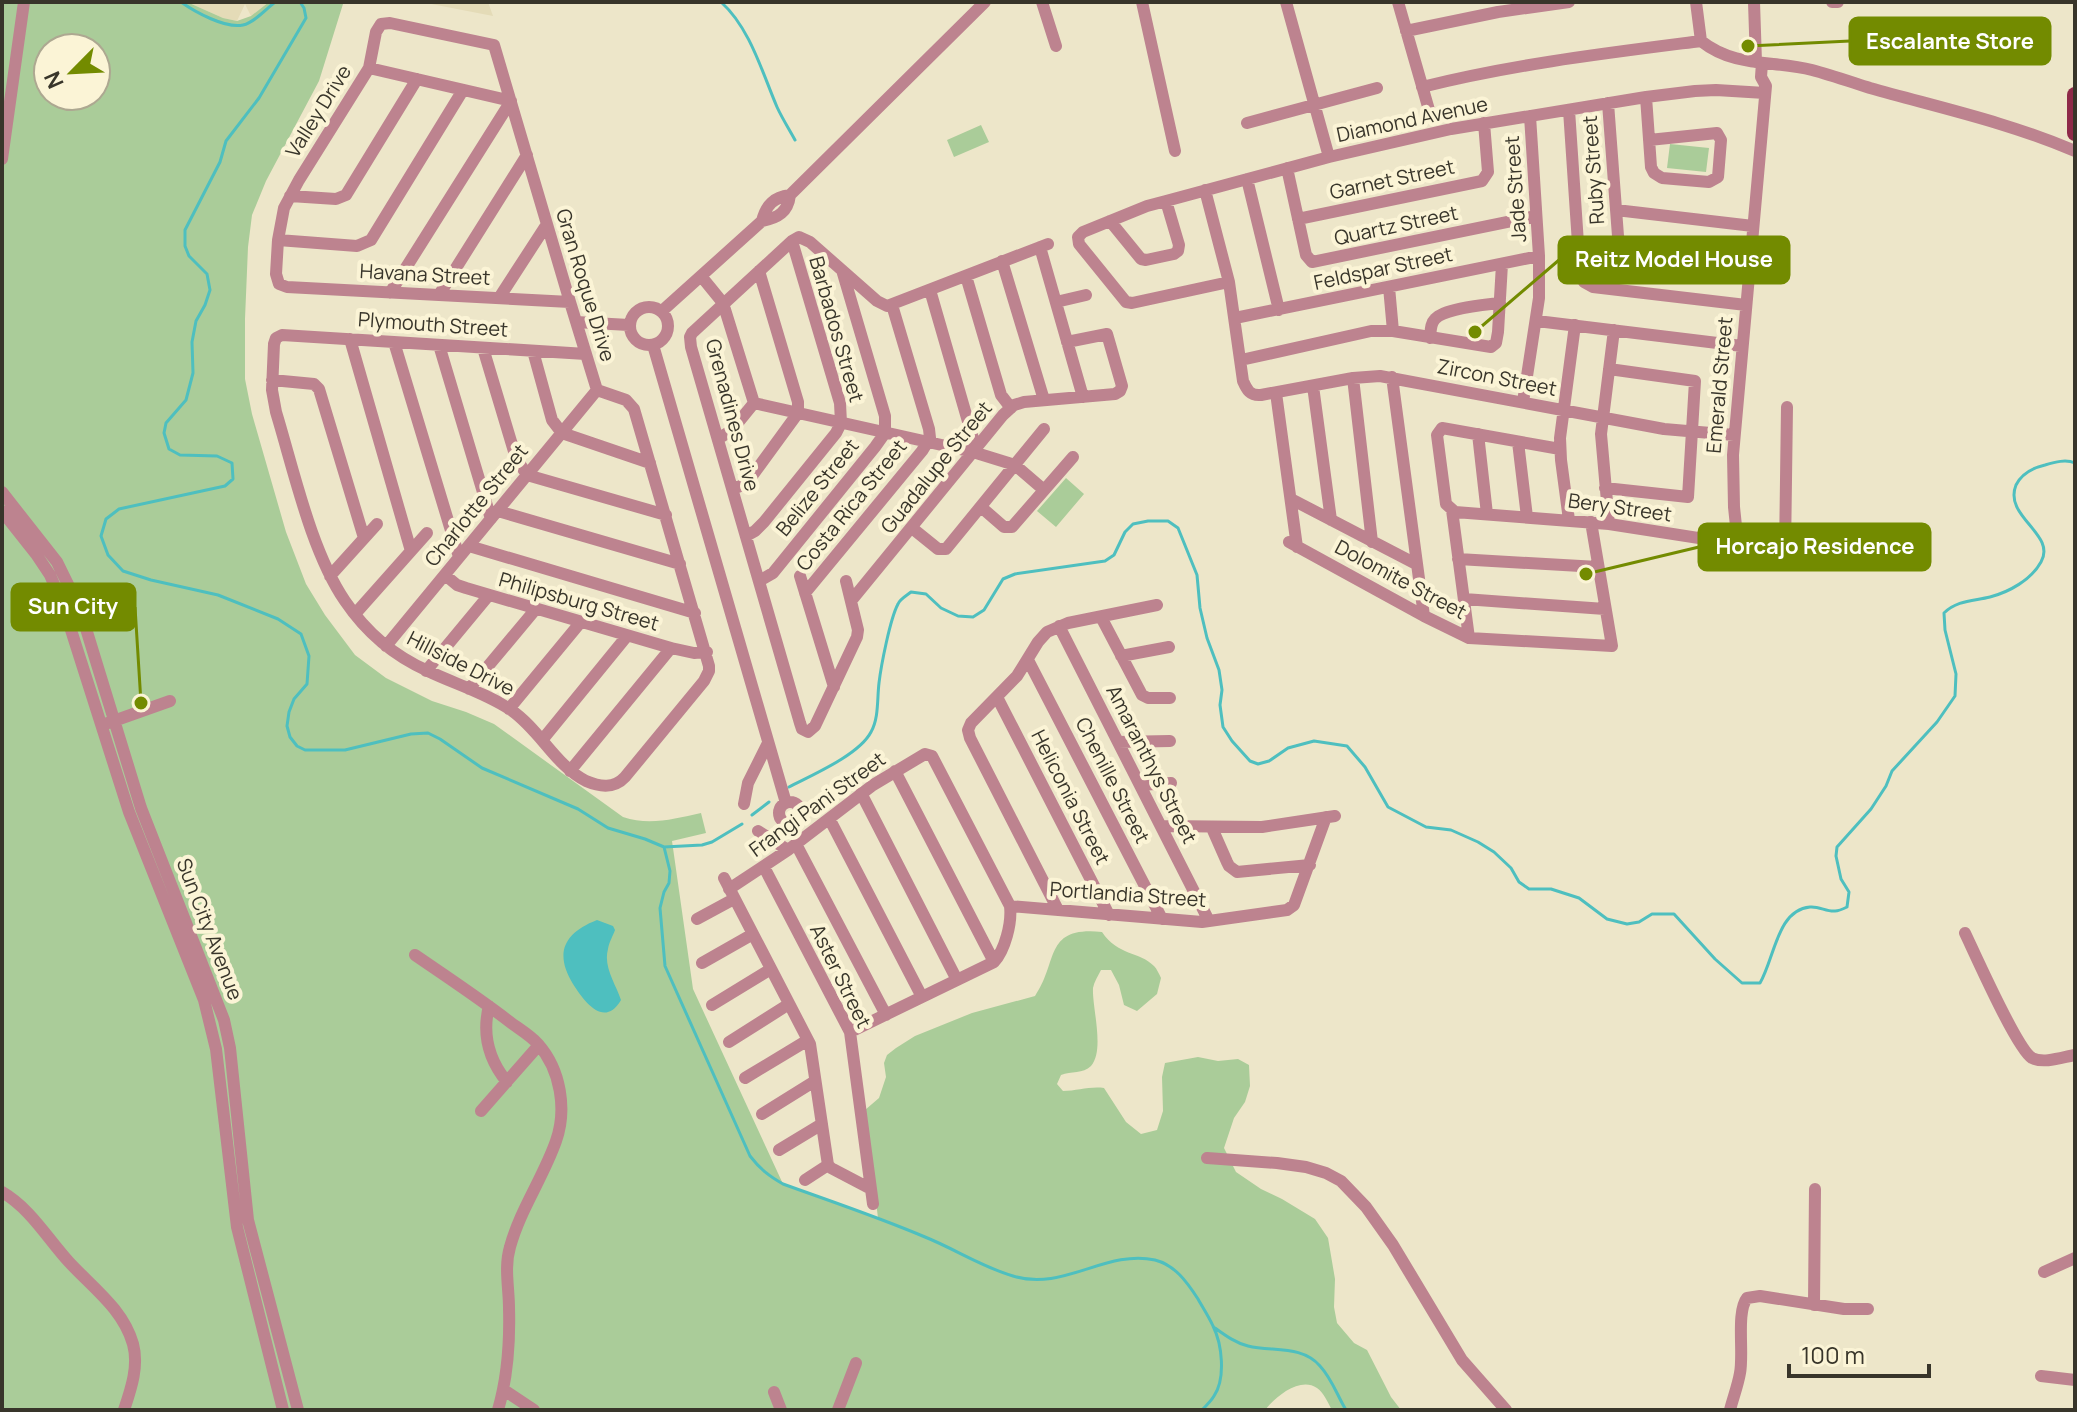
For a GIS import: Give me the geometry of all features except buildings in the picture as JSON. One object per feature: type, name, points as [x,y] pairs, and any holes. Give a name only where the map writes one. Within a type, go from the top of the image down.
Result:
[{"type":"main road","points":[[2075,95],[2075,133]]},
{"type":"street","points":[[2,159],[24,2]]},
{"type":"street","points":[[662,311],[762,221],[781,214],[787,207],[790,195],[985,2]]},
{"type":"street","points":[[1042,2],[1056,46]]},
{"type":"street","points":[[1142,2],[1175,151]]},
{"type":"street","points":[[1286,2],[1304,51],[1332,156]]},
{"type":"street","points":[[1294,2],[1295,21]]},
{"type":"street","points":[[1398,2],[1429,110]]},
{"type":"street","points":[[1406,31],[1498,12],[1569,2]]},
{"type":"street","points":[[1696,2],[1701,41]]},
{"type":"street","name":"Emerald Street","points":[[1738,545],[1733,480],[1734,435],[1766,90],[1761,77],[1764,63],[1754,2]]},
{"type":"street","name":"Valley Drive","points":[[279,284],[276,274],[281,219],[290,196],[369,68],[378,27],[385,23],[494,45]]},
{"type":"street","points":[[1422,87],[1551,60],[1701,41],[1719,54],[1816,71],[2009,125],[2075,151]]},
{"type":"street","name":"Gran Roque Drive","points":[[494,45],[597,390],[631,403],[707,652]]},
{"type":"street","points":[[369,68],[511,101],[390,293]]},
{"type":"street","points":[[290,196],[336,199],[346,195],[417,79]]},
{"type":"street","points":[[1247,123],[1377,88]]},
{"type":"street","points":[[278,240],[357,246],[371,240],[463,90]]},
{"type":"street","name":"Diamond Avenue","points":[[1229,282],[1129,303],[1079,244],[1078,237],[1110,221],[1166,201],[1435,132],[1646,97],[1716,90],[1766,90]]},
{"type":"street","points":[[1646,97],[1649,140],[1651,167],[1656,175],[1709,182],[1718,177],[1721,140],[1717,133],[1649,140]]},
{"type":"street","name":"Ruby Street","points":[[1608,103],[1619,241],[1624,250],[1749,266]]},
{"type":"street","points":[[1569,110],[1580,273],[1584,282],[1593,287],[1746,305]]},
{"type":"street","name":"Jade Street","points":[[1523,402],[1537,321],[1539,256],[1530,116]]},
{"type":"street","name":"Garnet Street","points":[[1298,219],[1482,181],[1488,176],[1484,123]]},
{"type":"street","points":[[439,295],[527,155]]},
{"type":"street","name":"Quartz Street","points":[[1287,168],[1306,255],[1315,262],[1536,216]]},
{"type":"street","points":[[1247,179],[1279,310]]},
{"type":"street","points":[[1205,190],[1229,282],[1241,360],[1360,333],[1393,331],[1494,346],[1498,332],[1502,264]]},
{"type":"street","points":[[1110,221],[1141,259],[1174,254],[1179,245],[1166,201]]},
{"type":"street","points":[[1616,210],[1753,226]]},
{"type":"street","points":[[499,298],[547,224]]},
{"type":"street","points":[[792,241],[799,237],[806,239],[880,304],[892,305],[1044,245],[1056,302],[1083,397]]},
{"type":"street","name":"Grenadines Drive","points":[[792,241],[690,337],[802,729],[808,732],[815,726],[834,687]]},
{"type":"street","name":"Barbados Street","points":[[746,536],[764,522],[832,439],[841,423],[840,403],[792,241]]},
{"type":"street","name":"Feldspar Street","points":[[1235,318],[1539,256]]},
{"type":"street","points":[[1002,261],[1044,400]]},
{"type":"street","name":"Belize Street","points":[[759,581],[773,573],[885,433],[885,416],[842,270]]},
{"type":"street","points":[[733,489],[747,482],[798,413],[798,402],[759,271]]},
{"type":"street","points":[[701,276],[723,303],[754,403]]},
{"type":"street","points":[[966,276],[1001,395],[1011,408]]},
{"type":"street","name":"Havana Street","points":[[279,284],[287,287],[570,302]]},
{"type":"street","points":[[1389,287],[1393,331]]},
{"type":"street","points":[[930,290],[974,450]]},
{"type":"street","points":[[1056,302],[1086,295]]},
{"type":"street","points":[[1430,338],[1432,323],[1439,316],[1500,303]]},
{"type":"street","name":"Costa Rica Street","points":[[805,593],[929,442],[929,429],[892,305]]},
{"type":"street","points":[[654,307],[662,311],[668,322],[668,331],[661,341],[645,345],[635,340],[629,325],[631,316],[641,308],[654,307]]},
{"type":"street","points":[[1537,321],[1742,346]]},
{"type":"street","points":[[576,322],[629,325]]},
{"type":"street","points":[[1569,520],[1560,449],[1575,325]]},
{"type":"street","points":[[1609,524],[1602,417],[1614,330]]},
{"type":"street","name":"Guadalupe Street","points":[[851,601],[1011,408],[1019,403],[1120,391],[1122,386],[1107,334],[1067,342]]},
{"type":"street","name":"Plymouth Street","points":[[278,337],[586,354]]},
{"type":"street","name":"Hillside Drive","points":[[278,337],[274,344],[272,380],[276,412],[312,529],[330,576],[355,614],[386,646],[426,671],[509,709],[543,739],[570,771],[590,783],[612,786],[621,781],[704,681],[709,671],[707,652]]},
{"type":"street","points":[[350,339],[411,551]]},
{"type":"street","points":[[394,342],[459,557]]},
{"type":"street","points":[[439,345],[494,515],[680,564]]},
{"type":"street","points":[[653,345],[786,803],[793,802],[801,810],[795,822],[796,844],[886,1015]]},
{"type":"street","points":[[483,348],[516,458],[527,475],[666,515]]},
{"type":"street","points":[[533,351],[552,420],[562,433],[650,463]]},
{"type":"street","name":"Zircon Street","points":[[1241,360],[1243,381],[1248,392],[1256,396],[1380,376],[1692,433],[1734,435]]},
{"type":"street","points":[[1605,488],[1688,497],[1695,381],[1609,369]]},
{"type":"street","points":[[1392,377],[1424,616]]},
{"type":"street","points":[[1353,378],[1372,542]]},
{"type":"street","points":[[272,380],[314,384],[319,389],[364,538]]},
{"type":"street","points":[[1313,386],[1331,520]]},
{"type":"street","name":"Charlotte Street","points":[[386,646],[597,390]]},
{"type":"street","points":[[1276,393],[1291,499],[1416,564]]},
{"type":"street","points":[[754,403],[974,450],[1015,465],[1044,490]]},
{"type":"street","points":[[718,439],[732,430],[754,403]]},
{"type":"street","points":[[1785,552],[1787,407]]},
{"type":"street","points":[[1469,638],[1437,435],[1445,428],[1560,449]]},
{"type":"street","points":[[912,528],[938,549],[948,547],[1044,429]]},
{"type":"street","points":[[1478,434],[1487,514]]},
{"type":"street","points":[[1518,442],[1527,517]]},
{"type":"street","points":[[981,507],[1004,527],[1015,526],[1073,457]]},
{"type":"street","name":"Sun City Avenue","points":[[2,492],[57,562],[80,609],[141,808],[217,1022],[216,1049],[234,1207],[283,1410]]},
{"type":"street","name":"Dolomite Street","points":[[1291,499],[1293,544],[1469,638],[1612,646],[1591,522]]},
{"type":"street","name":"Bery Street","points":[[1450,509],[1609,524],[1833,559]]},
{"type":"street","name":"Sun City Avenue","points":[[2,511],[50,575],[64,608],[129,812],[193,969],[230,1048],[248,1220],[298,1410]]},
{"type":"street","points":[[330,576],[377,524]]},
{"type":"street","points":[[355,614],[427,533]]},
{"type":"street","points":[[469,546],[695,613]]},
{"type":"street","points":[[1458,559],[1598,567]]},
{"type":"street","name":"Philipsburg Street","points":[[445,575],[457,585],[535,610],[671,648],[694,653],[707,652]]},
{"type":"street","name":"Costa Rica Street","points":[[800,576],[834,687]]},
{"type":"street","points":[[834,687],[858,630],[846,581]]},
{"type":"street","points":[[426,671],[489,595]]},
{"type":"street","points":[[1464,599],[1605,609]]},
{"type":"street","points":[[1058,910],[968,730],[971,723],[1017,676],[1042,637],[1059,626],[1157,605]]},
{"type":"street","points":[[469,689],[535,610]]},
{"type":"street","points":[[1101,617],[1144,697],[1170,698]]},
{"type":"street","points":[[509,709],[580,623]]},
{"type":"street","name":"Amaranthys Street","points":[[1059,626],[1209,921]]},
{"type":"street","points":[[543,739],[627,636]]},
{"type":"street","points":[[1121,656],[1169,647]]},
{"type":"street","points":[[570,771],[671,648]]},
{"type":"street","name":"Chenille Street","points":[[1028,660],[1162,919]]},
{"type":"street","name":"Heliconia Street","points":[[997,697],[1109,915]]},
{"type":"street","points":[[101,725],[170,701]]},
{"type":"street","points":[[1118,742],[1170,741]]},
{"type":"street","points":[[744,804],[748,783],[768,743]]},
{"type":"street","name":"Frangi Pani Street","points":[[697,919],[729,889],[830,820],[861,793],[929,754],[936,762],[1010,906]]},
{"type":"street","points":[[895,771],[994,962]]},
{"type":"street","points":[[1140,785],[1171,783]]},
{"type":"street","points":[[861,793],[957,980]]},
{"type":"street","points":[[1161,826],[1262,827],[1330,817],[1310,865],[1237,872],[1227,862],[1212,828]]},
{"type":"street","points":[[830,820],[922,997]]},
{"type":"street","points":[[758,831],[796,844]]},
{"type":"street","name":"Portlandia Street","points":[[1010,906],[1209,921],[1290,909],[1310,865]]},
{"type":"street","name":"Aster Street","points":[[764,867],[850,1032],[873,1204]]},
{"type":"street","points":[[729,889],[812,1050],[828,1165],[871,1189]]},
{"type":"street","points":[[850,1032],[994,962],[1004,943],[1010,906]]},
{"type":"street","points":[[1965,933],[2006,1017],[2030,1056],[2041,1060],[2075,1055]]},
{"type":"street","points":[[702,963],[753,934]]},
{"type":"street","points":[[415,955],[539,1045],[554,1071],[559,1088],[560,1127],[509,1249],[510,1355],[498,1410]]},
{"type":"street","points":[[712,1005],[771,969]]},
{"type":"street","points":[[729,1042],[789,1004]]},
{"type":"street","points":[[489,1006],[486,1018],[488,1048],[507,1082]]},
{"type":"street","points":[[745,1078],[808,1040]]},
{"type":"street","points":[[481,1111],[539,1045]]},
{"type":"street","points":[[762,1114],[815,1081]]},
{"type":"street","points":[[779,1150],[822,1124]]},
{"type":"street","points":[[1207,1158],[1306,1167],[1341,1181],[1366,1207],[1393,1245],[1462,1360],[1506,1410]]},
{"type":"street","points":[[805,1180],[828,1165]]},
{"type":"street","points":[[1814,1305],[1815,1189]]},
{"type":"street","points":[[2,1192],[33,1218],[68,1261],[114,1308],[124,1324],[133,1344],[134,1376],[124,1410]]},
{"type":"street","points":[[2044,1272],[2075,1258]]},
{"type":"street","points":[[1730,1410],[1740,1373],[1741,1313],[1747,1298],[1776,1297],[1844,1309],[1868,1309]]},
{"type":"street","points":[[266,1343],[280,1339]]},
{"type":"street","points":[[838,1410],[856,1363]]},
{"type":"street","points":[[2041,1376],[2075,1380]]},
{"type":"street","points":[[504,1390],[534,1410]]},
{"type":"street","points":[[774,1392],[781,1410]]},
{"type":"shaded area","points":[[187,2],[269,2],[251,16],[245,4],[237,21]]},
{"type":"shaded area","points":[[421,2],[488,2],[493,16]]},
{"type":"green space","points":[[2,2],[187,2],[237,21],[251,16],[269,2],[343,4],[319,81],[266,181],[252,215],[245,319],[245,379],[252,414],[286,532],[306,584],[325,615],[355,655],[386,678],[432,701],[494,724],[623,817],[652,821],[701,813],[706,833],[672,841],[693,989],[783,1184],[878,1218],[865,1110],[879,1098],[886,1077],[884,1063],[887,1055],[915,1036],[972,1013],[1035,996],[1055,949],[1070,935],[1102,932],[1115,945],[1148,961],[1161,978],[1157,994],[1137,1011],[1124,1005],[1111,970],[1101,970],[1093,988],[1098,1040],[1095,1059],[1084,1070],[1061,1075],[1057,1084],[1063,1091],[1104,1088],[1126,1122],[1141,1134],[1157,1130],[1163,1111],[1162,1077],[1165,1063],[1198,1057],[1218,1061],[1238,1059],[1249,1065],[1250,1086],[1224,1148],[1236,1172],[1315,1219],[1328,1238],[1335,1279],[1337,1323],[1354,1343],[1367,1350],[1401,1410],[1332,1410],[1317,1388],[1303,1385],[1281,1394],[1265,1410],[2,1410]]},
{"type":"green space","points":[[981,125],[989,142],[954,157],[947,140]]},
{"type":"green space","points":[[1670,144],[1709,148],[1706,172],[1667,168]]},
{"type":"green space","points":[[1066,478],[1084,494],[1056,527],[1037,511]]},
{"type":"water","points":[[597,920],[613,926],[615,930],[607,962],[621,1000],[608,1012],[595,1009],[583,998],[564,963],[570,938]]},
{"type":"waterway","points":[[181,2],[211,19],[236,26],[252,21],[275,2]]},
{"type":"waterway","points":[[300,2],[306,18],[259,98],[226,141],[220,162],[185,230],[185,246],[189,256],[207,274],[210,290],[196,321],[192,342],[193,373],[186,400],[166,423],[164,433],[169,449],[180,455],[217,456],[232,463],[233,479],[225,486],[119,509],[106,519],[101,536],[108,555],[123,571],[218,595],[278,619],[301,634],[309,656],[307,684],[294,699],[287,726],[290,737],[305,750],[345,750],[411,734],[428,733],[482,768],[578,809],[608,828],[664,847],[702,845],[742,824]]},
{"type":"waterway","points":[[721,2],[748,37],[777,107],[795,140]]},
{"type":"waterway","points":[[789,787],[846,756],[871,732],[877,715],[880,675],[892,620],[899,602],[911,592],[926,594],[941,608],[958,616],[973,617],[984,610],[1003,579],[1015,574],[1105,561],[1114,555],[1125,532],[1133,524],[1168,521],[1178,528],[1197,575],[1200,608],[1219,670],[1223,727],[1250,761],[1258,764],[1269,761],[1288,748],[1314,741],[1347,746],[1365,767],[1388,807],[1426,827],[1451,830],[1478,842],[1494,852],[1511,868],[1519,882],[1529,889],[1551,889],[1579,898],[1607,919],[1627,924],[1639,922],[1652,914],[1674,914],[1742,983],[1760,983],[1778,936],[1790,916],[1810,907],[1832,911],[1847,907],[1849,892],[1841,879],[1837,847],[1871,809],[1892,771],[1937,722],[1955,696],[1956,674],[1944,613],[1960,603],[1990,597],[2012,588],[2025,580],[2041,562],[2044,552],[2042,543],[2017,507],[2014,496],[2018,481],[2040,466],[2060,461],[2075,463]]},
{"type":"waterway","points":[[752,815],[769,802]]},
{"type":"waterway","points":[[664,847],[670,871],[660,908],[665,966],[750,1156],[757,1165],[783,1184],[907,1230],[1013,1276],[1049,1279],[1137,1258],[1155,1260],[1169,1266],[1198,1299],[1219,1342],[1221,1361],[1218,1389],[1202,1410]]},
{"type":"waterway","points":[[1215,1328],[1244,1345],[1287,1350],[1313,1359],[1328,1376],[1346,1410]]},
{"type":"place","name":"Escalante Store","points":[[1748,46]]},
{"type":"place","name":"Reitz Model House","points":[[1475,332]]},
{"type":"place","name":"Horcajo Residence","points":[[1586,574]]},
{"type":"place","name":"Sun City","points":[[141,703]]}]
